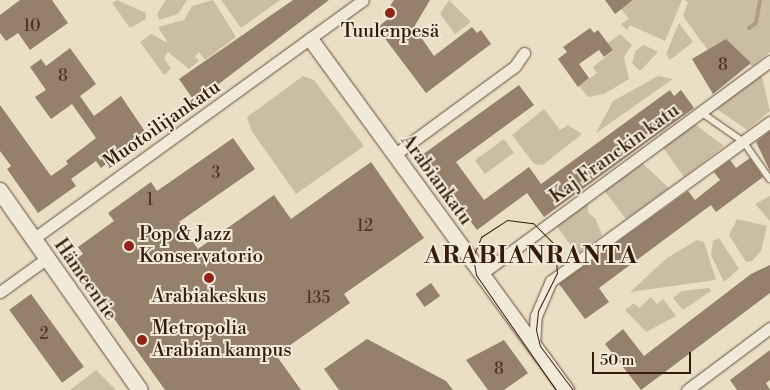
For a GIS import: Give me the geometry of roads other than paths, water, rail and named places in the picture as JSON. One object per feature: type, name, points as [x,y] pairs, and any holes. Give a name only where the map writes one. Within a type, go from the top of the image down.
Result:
[{"type":"main road","name":"Hämeentie","points":[[0,191],[46,259],[140,390]]},
{"type":"street","name":"Muotoilijankatu","points":[[33,239],[311,40],[363,0]]},
{"type":"street","name":"Arabiankatu","points":[[311,40],[534,349],[566,390]]},
{"type":"street","points":[[394,155],[515,66],[524,52]]},
{"type":"street","name":"Kaj Franckin katu","points":[[481,274],[770,60]]},
{"type":"street","points":[[534,349],[536,316],[551,281],[770,122]]},
{"type":"street","points":[[0,292],[46,259]]},
{"type":"street","points":[[687,390],[770,328]]},
{"type":"lane","points":[[701,112],[744,142],[770,179]]},
{"type":"waterway","points":[[749,28],[756,23],[760,0]]},
{"type":"tram line","points":[[556,390],[476,275],[473,257],[481,237],[507,220],[533,223],[555,245],[557,273],[538,311],[536,330],[540,346],[573,390]]},
{"type":"place","name":"Tuulenpesä","points":[[390,13]]},
{"type":"place","name":"Pop & Jazz Konservatorio","points":[[129,246]]},
{"type":"place","name":"Arabiakeskus","points":[[209,278]]},
{"type":"place","name":"Metropolia Arabian kampus","points":[[142,340]]},
{"type":"district","name":"ARABIANRANTA","points":[[531,257]]}]
